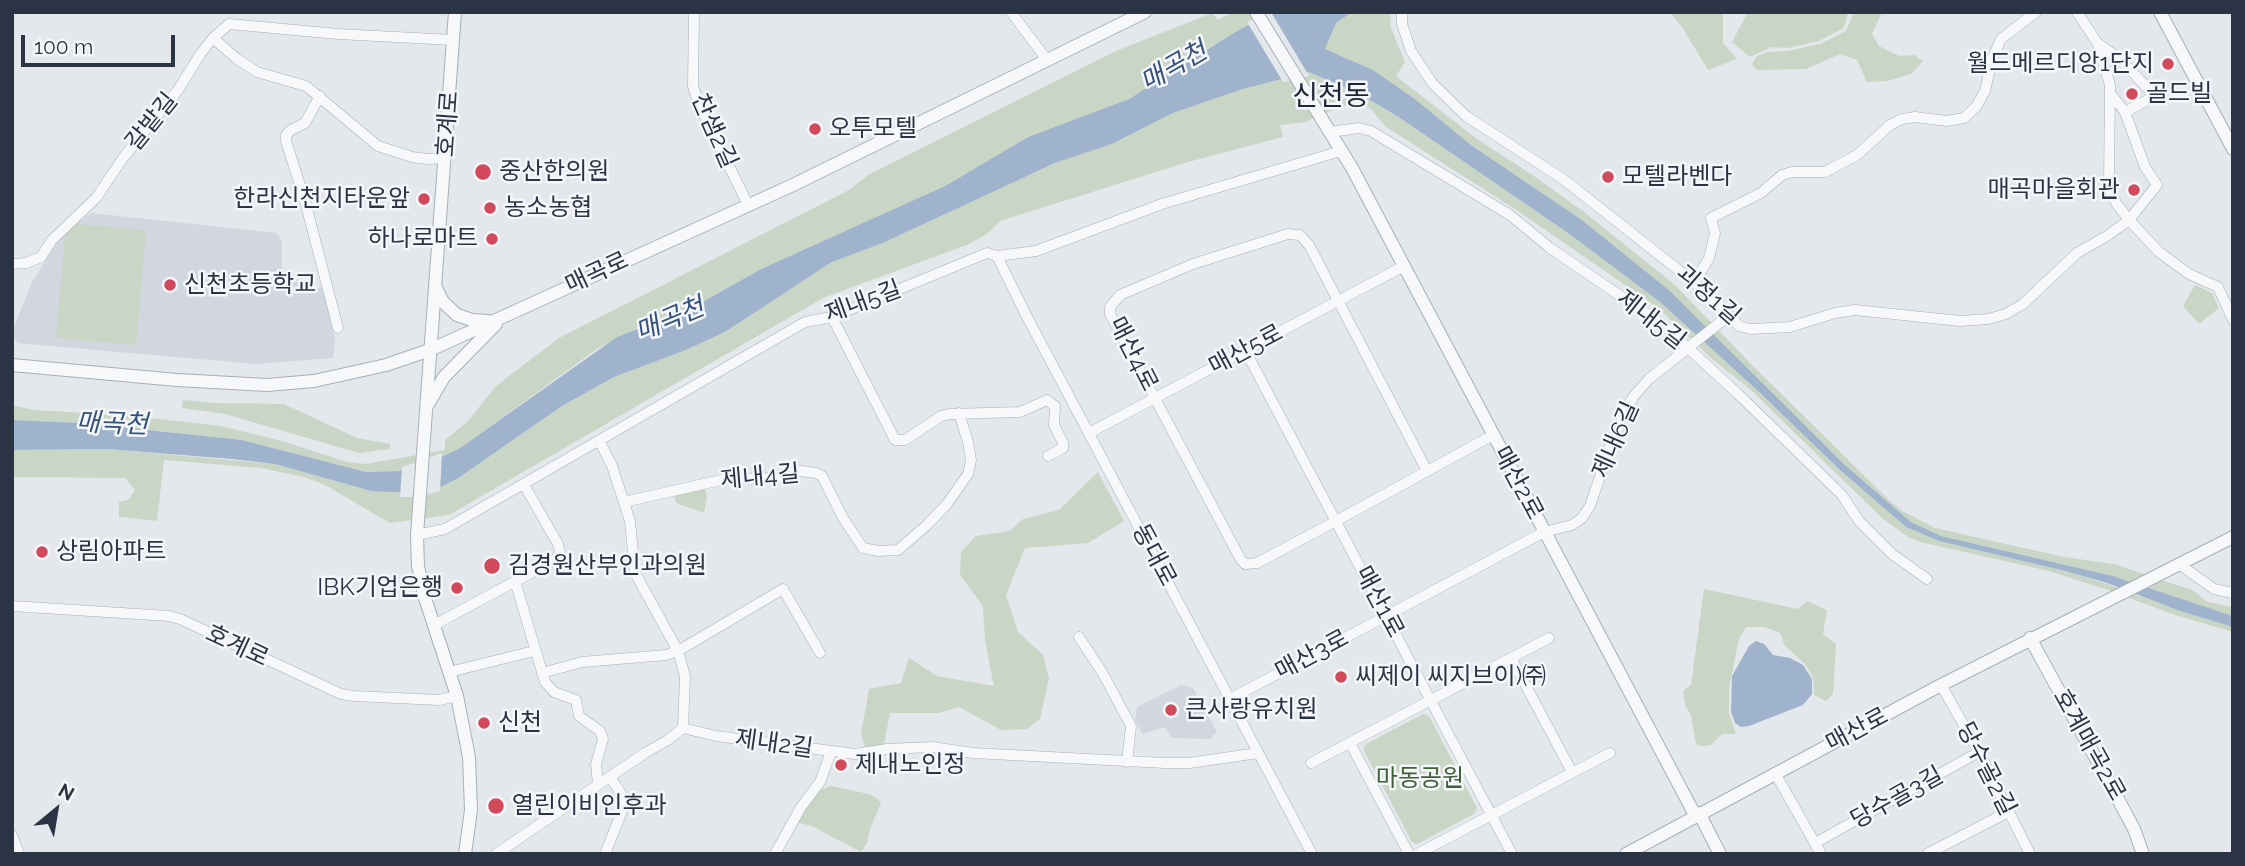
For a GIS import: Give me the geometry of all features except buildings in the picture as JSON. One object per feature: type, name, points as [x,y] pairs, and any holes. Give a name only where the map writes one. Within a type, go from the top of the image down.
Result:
[{"type":"street","name":"호계로","points":[[417,535],[455,12]]},
{"type":"street","name":"찬샘2길","points":[[694,12],[693,86],[698,102],[748,205]]},
{"type":"street","points":[[1011,12],[1047,60]]},
{"type":"street","name":"매곡로","points":[[12,365],[267,385],[341,377],[386,365],[429,351],[748,205],[924,122],[1145,12]]},
{"type":"street","name":"매산2로","points":[[1256,12],[1341,151],[1544,532],[1720,854]]},
{"type":"street","name":"괴정1길","points":[[1402,12],[1402,24],[1411,51],[1433,84],[1466,116],[1557,174],[1695,282],[1709,294],[1724,320],[1751,329],[1790,327],[1835,313],[1855,310],[1960,321],[1988,319],[2006,314],[2023,304],[2077,253],[2129,220],[2157,185],[2145,167],[2125,112]]},
{"type":"street","points":[[1695,282],[1709,258],[1715,233],[1711,218],[1761,193],[1782,175],[1792,172],[1825,172],[1857,155],[1890,125],[1902,119],[1915,117],[1947,121],[1964,118],[1976,107],[1985,91],[1992,60],[2001,39],[2036,12]]},
{"type":"street","points":[[2077,12],[2098,44],[2104,59],[2110,93],[2109,185],[2116,203],[2159,252],[2189,274],[2218,287],[2233,320]]},
{"type":"street","points":[[2160,12],[2233,149]]},
{"type":"street","points":[[446,158],[412,157],[378,146],[320,96],[299,83],[257,72],[213,38],[229,24],[338,34],[453,40]]},
{"type":"street","name":"갈밭길","points":[[12,264],[26,263],[41,257],[52,240],[96,198],[123,158],[178,90],[213,38]]},
{"type":"street","points":[[2098,44],[2120,58],[2155,96],[2125,112],[2110,93]]},
{"type":"street","points":[[320,96],[305,124],[291,130],[286,135],[286,141],[305,201],[338,328]]},
{"type":"street","name":"제내5길","points":[[1327,128],[1359,128],[1371,131],[1420,159],[1510,215],[1550,247],[1691,346],[1842,495],[1858,522],[1892,554],[1927,579]]},
{"type":"street","name":"제내5길","points":[[417,535],[445,529],[805,322],[832,317],[986,253],[998,256],[1036,251],[1163,204],[1341,151]]},
{"type":"street","name":"매산4로","points":[[1427,471],[1304,238],[1294,233],[1193,264],[1120,295],[1110,307],[1110,314],[1245,564],[1257,563],[1336,521],[1493,435]]},
{"type":"street","name":"동대로","points":[[998,256],[1312,854]]},
{"type":"street","name":"매산5로","points":[[1089,433],[1404,266]]},
{"type":"street","points":[[435,286],[443,302],[457,315],[472,320],[498,319]]},
{"type":"street","points":[[832,317],[895,440],[905,440],[941,416],[959,413],[1007,414],[1020,412],[1047,400],[1055,406],[1054,425],[1063,443],[1063,448],[1048,456]]},
{"type":"street","points":[[425,410],[444,377],[498,319]]},
{"type":"street","name":"제내6길","points":[[1544,532],[1572,524],[1582,518],[1590,506],[1612,441],[1633,397],[1649,379],[1724,320]]},
{"type":"street","name":"매산1로","points":[[1245,350],[1512,854]]},
{"type":"street","name":"제내4길","points":[[624,502],[730,478],[764,479],[802,471],[816,473],[822,476],[843,518],[863,548],[878,551],[898,550],[927,526],[968,474],[971,460],[959,413]]},
{"type":"street","points":[[496,854],[683,728],[685,676],[678,651],[635,573],[630,521],[612,466],[600,442]]},
{"type":"street","points":[[434,625],[555,560],[559,553],[558,544],[524,485]]},
{"type":"street","name":"매산3로","points":[[1230,699],[1544,532]]},
{"type":"street","points":[[417,535],[418,566],[424,595],[457,696],[469,757],[471,810],[465,854]]},
{"type":"street","points":[[2233,537],[2179,564],[2214,589],[2233,593]]},
{"type":"street","name":"매산로","points":[[1626,854],[2030,638],[2179,564]]},
{"type":"street","points":[[516,581],[534,651],[549,688],[576,700],[579,716],[600,731],[603,739],[596,764],[598,785]]},
{"type":"street","points":[[542,673],[582,662],[666,655],[678,651],[783,589],[820,653]]},
{"type":"street","name":"호계로","points":[[12,606],[169,616],[341,694],[439,700],[457,696]]},
{"type":"street","points":[[1079,638],[1102,672],[1131,726],[1127,762]]},
{"type":"street","points":[[1311,763],[1549,638]]},
{"type":"street","name":"호계매곡2로","points":[[2030,638],[2134,829],[2143,854]]},
{"type":"street","points":[[449,672],[534,651]]},
{"type":"street","points":[[1511,658],[1572,772]]},
{"type":"street","name":"당수골2길","points":[[1941,685],[2031,854]]},
{"type":"street","name":"제내2길","points":[[683,728],[716,736],[855,754],[932,747],[1127,762],[1189,763],[1258,753]]},
{"type":"street","points":[[1350,743],[1409,854]]},
{"type":"street","points":[[775,854],[801,807],[820,782],[831,752]]},
{"type":"street","points":[[1418,854],[1610,752]]},
{"type":"street","name":"당수골3길","points":[[1815,843],[1979,752]]},
{"type":"street","points":[[1774,773],[1821,854]]},
{"type":"street","points":[[606,854],[626,801],[610,777]]},
{"type":"street","points":[[1927,854],[2008,812]]},
{"type":"street","points":[[12,835],[19,854]]},
{"type":"shaded area","name":"신천초등학교","points":[[91,213],[277,233],[282,241],[282,278],[323,289],[335,340],[333,358],[255,364],[17,343],[12,332],[32,282],[63,233]]},
{"type":"shaded area","name":"큰사랑유치원","points":[[1181,685],[1193,688],[1217,732],[1210,739],[1172,738],[1165,727],[1143,734],[1135,721],[1137,707]]},
{"type":"green space","points":[[1234,12],[1273,12],[1237,31],[1129,99],[1028,137],[945,186],[761,269],[690,309],[646,324],[597,349],[460,448],[433,461],[399,471],[366,472],[242,440],[81,423],[12,420],[12,405],[34,410],[122,415],[221,426],[282,441],[347,462],[366,464],[445,450],[445,440],[468,421],[496,386],[559,338],[849,190],[868,175],[1116,51],[1212,13],[1218,20]]},
{"type":"green space","points":[[1352,12],[1390,12],[1391,28],[1405,62],[1396,76],[1477,139],[1584,212],[1675,285],[1752,365],[1904,512],[1935,528],[2064,557],[2114,564],[2192,590],[2208,602],[2233,607],[2233,616],[2113,576],[1941,536],[1911,522],[1845,465],[1670,291],[1582,220],[1471,145],[1415,99],[1373,70],[1325,49],[1336,23]]},
{"type":"green space","points":[[1670,12],[1723,12],[1723,43],[1737,59],[1708,70]]},
{"type":"green space","points":[[1748,12],[1848,12],[1844,28],[1819,41],[1788,48],[1771,47],[1750,57],[1732,42]]},
{"type":"green space","points":[[1854,12],[1882,12],[1872,34],[1879,46],[1899,56],[1914,55],[1923,61],[1911,74],[1887,81],[1867,82],[1857,60],[1840,54],[1806,69],[1757,70],[1752,64],[1757,56],[1768,52],[1820,44],[1846,31]]},
{"type":"green space","points":[[1309,72],[1360,94],[1400,118],[1568,233],[1660,302],[1841,471],[1906,527],[1939,541],[2065,571],[2107,584],[2233,627],[2233,632],[2178,616],[2049,571],[1908,537],[1883,519],[1751,390],[1712,359],[1657,307],[1518,211],[1386,127],[1370,108],[1356,104],[1340,107],[1305,122],[1280,125],[1283,137],[1188,162],[1000,221],[987,234],[969,244],[823,298],[449,515],[390,523],[325,485],[304,477],[261,468],[164,460],[157,521],[119,517],[119,502],[128,500],[135,490],[125,478],[12,477],[12,450],[107,449],[275,464],[371,491],[434,490],[457,479],[562,406],[614,377],[725,332],[832,262],[883,243],[1055,163],[1112,144],[1173,113],[1243,89]]},
{"type":"green space","points":[[76,224],[146,230],[136,345],[56,338],[65,234]]},
{"type":"green space","points":[[2195,285],[2212,293],[2219,308],[2199,324],[2183,306]]},
{"type":"green space","points":[[183,400],[284,404],[357,438],[390,444],[390,449],[359,453],[225,414],[182,408]]},
{"type":"green space","points":[[1098,472],[1124,521],[1088,543],[1025,548],[1006,595],[1018,632],[1043,655],[1049,678],[1040,719],[1027,729],[1001,730],[959,707],[938,713],[890,713],[884,745],[865,747],[861,734],[869,689],[901,683],[909,658],[937,676],[994,686],[985,641],[983,606],[960,575],[961,552],[976,536],[1010,531],[1023,519],[1059,510]]},
{"type":"green space","points":[[704,486],[707,496],[704,513],[676,503],[674,493]]},
{"type":"green space","points":[[1704,589],[1798,609],[1807,601],[1827,610],[1823,634],[1836,644],[1833,694],[1826,701],[1814,695],[1813,677],[1805,664],[1785,646],[1780,633],[1765,627],[1746,627],[1739,639],[1729,688],[1729,713],[1736,734],[1722,734],[1711,745],[1696,744],[1683,691],[1691,685]]},
{"type":"green space","name":"마동공원","points":[[1423,714],[1429,716],[1477,808],[1474,814],[1417,844],[1412,842],[1363,749],[1366,744]]},
{"type":"green space","points":[[831,786],[869,794],[881,803],[867,843],[861,852],[812,826],[795,822],[815,792]]},
{"type":"water","name":"매곡천","points":[[1273,12],[1352,12],[1336,23],[1325,49],[1373,70],[1415,99],[1471,145],[1582,220],[1670,291],[1845,465],[1911,522],[1941,536],[2113,576],[2233,616],[2233,627],[2180,611],[2107,583],[1939,541],[1906,527],[1841,471],[1660,302],[1568,233],[1400,118],[1360,94],[1309,72],[1243,89],[1173,113],[1112,144],[1055,163],[883,243],[832,262],[725,332],[614,377],[562,406],[457,479],[434,490],[415,493],[371,491],[275,464],[232,459],[107,449],[12,450],[12,420],[81,423],[242,440],[366,472],[399,471],[433,461],[460,448],[617,337],[690,309],[761,269],[945,186],[1028,137],[1129,99],[1237,31]]},
{"type":"water","points":[[1756,641],[1764,644],[1773,655],[1790,658],[1803,665],[1812,679],[1812,694],[1803,705],[1741,727],[1735,723],[1731,712],[1732,676],[1749,646]]},
{"type":"pier","points":[[1271,12],[1309,76],[1283,82],[1247,22]]},
{"type":"pier","points":[[442,453],[440,491],[416,497],[400,497],[402,467]]},
{"type":"place","name":"월드메르디앙1단지","points":[[2168,64]]},
{"type":"place","name":"골드빌","points":[[2132,94]]},
{"type":"place","name":"오투모텔","points":[[815,129]]},
{"type":"place","name":"중산한의원","points":[[483,172]]},
{"type":"place","name":"모텔라벤다","points":[[1608,177]]},
{"type":"place","name":"매곡마을회관","points":[[2134,190]]},
{"type":"place","name":"한라신천지타운앞","points":[[424,199]]},
{"type":"place","name":"농소농협","points":[[490,208]]},
{"type":"place","name":"하나로마트","points":[[492,239]]},
{"type":"place","name":"신천초등학교","points":[[170,285]]},
{"type":"place","name":"상림아파트","points":[[42,552]]},
{"type":"place","name":"김경원산부인과의원","points":[[492,566]]},
{"type":"place","name":"IBK기업은행","points":[[457,588]]},
{"type":"place","name":"씨제이 씨지브이)㈜","points":[[1341,677]]},
{"type":"place","name":"큰사랑유치원","points":[[1171,710]]},
{"type":"place","name":"신천","points":[[484,723]]},
{"type":"place","name":"제내노인정","points":[[841,765]]},
{"type":"place","name":"열린이비인후과","points":[[496,806]]},
{"type":"district","name":"신천동","points":[[1331,97]]}]
